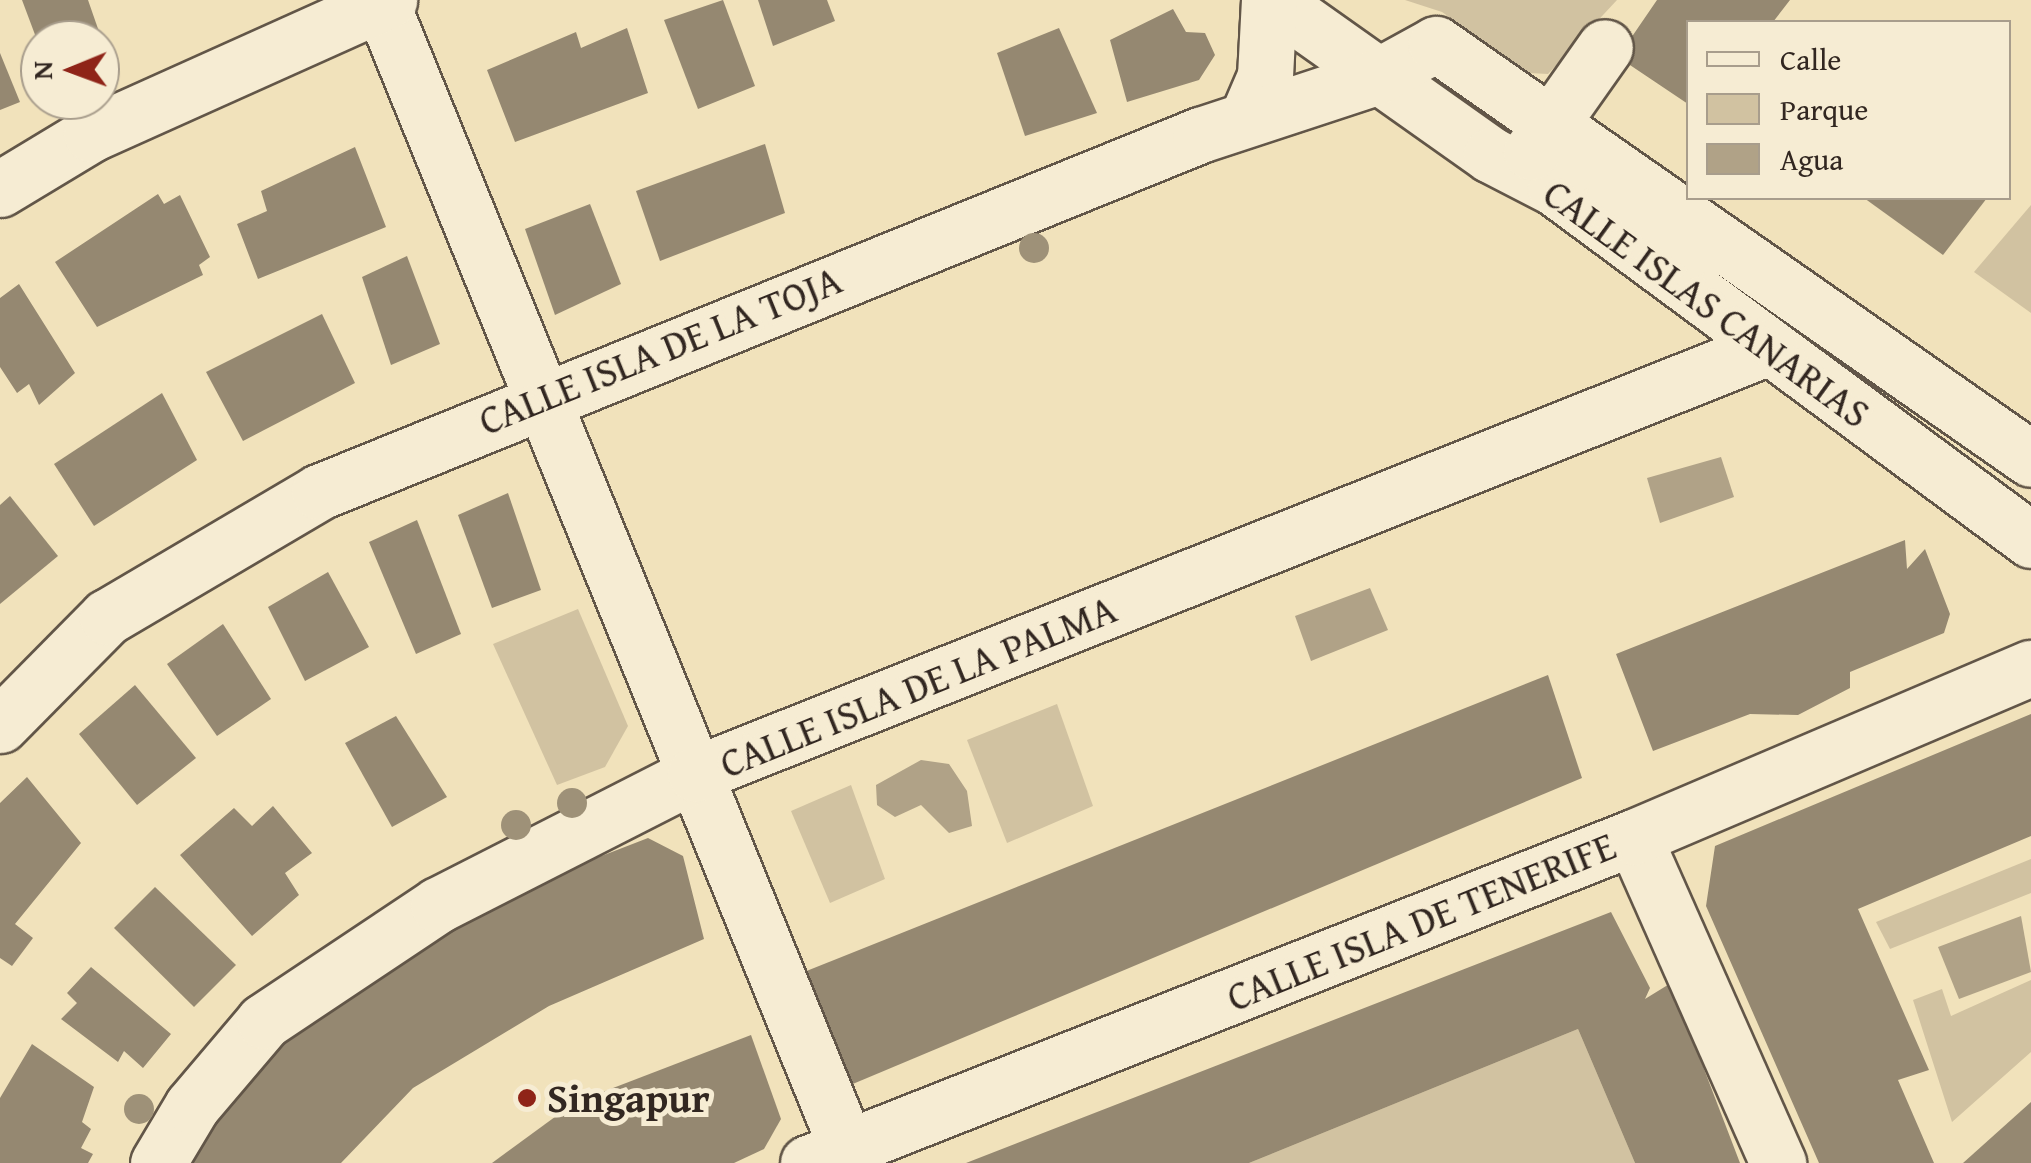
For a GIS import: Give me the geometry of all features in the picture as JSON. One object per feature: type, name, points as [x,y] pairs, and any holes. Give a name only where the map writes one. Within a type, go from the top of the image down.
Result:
[{"type":"street","name":"CALLE ISLAS CANARIAS","points":[[1271,0],[1376,77],[1520,167],[2031,540]]},
{"type":"street","points":[[1247,118],[1265,76],[1271,0]]},
{"type":"street","points":[[0,189],[90,134],[383,1],[540,397],[696,774],[836,1158]]},
{"type":"street","name":"CALLE ISLAS CANARIAS","points":[[1376,77],[1436,44],[1554,122],[2031,460]]},
{"type":"street","points":[[1520,167],[1605,47]]},
{"type":"street","name":"CALLE ISLA DE LA TOJA","points":[[0,726],[107,617],[318,492],[540,397],[1247,118],[1376,77]]},
{"type":"street","name":"CALLE ISLA DE LA PALMA","points":[[158,1163],[192,1106],[264,1021],[438,905],[696,774],[1769,347]]},
{"type":"street","name":"CALLE ISLA DE TENERIFE","points":[[836,1158],[1634,837],[2031,668]]},
{"type":"street","points":[[1643,858],[1778,1163]]},
{"type":"green space","points":[[1405,0],[1617,0],[1548,74],[1529,73],[1442,12]]},
{"type":"green space","points":[[2031,205],[2031,313],[1974,272]]},
{"type":"green space","points":[[578,609],[628,726],[605,767],[557,785],[493,644]]},
{"type":"green space","points":[[1057,704],[1093,806],[1007,843],[967,740]]},
{"type":"green space","points":[[851,785],[885,879],[830,903],[791,811]]},
{"type":"green space","points":[[2031,859],[2031,893],[1890,949],[1876,922]]},
{"type":"green space","points":[[2031,980],[2031,1052],[1952,1122],[1913,1000],[1942,989],[1951,1016]]},
{"type":"green space","points":[[1578,1029],[1635,1163],[1249,1163]]},
{"type":"water","points":[[1721,457],[1734,497],[1660,523],[1647,478]]},
{"type":"water","points":[[1370,588],[1388,630],[1311,661],[1295,616]]},
{"type":"water","points":[[921,760],[949,764],[967,791],[972,826],[949,833],[921,805],[895,817],[877,805],[876,785]]},
{"type":"water","points":[[2021,916],[2031,972],[1959,999],[1938,947]]},
{"type":"building","points":[[22,0],[88,0],[95,20],[30,20]]},
{"type":"building","points":[[723,0],[755,86],[698,109],[664,20]]},
{"type":"building","points":[[758,0],[827,0],[835,21],[773,46]]},
{"type":"building","points":[[1657,0],[1790,0],[1775,20],[1686,20],[1686,103],[1618,57]]},
{"type":"building","points":[[1173,9],[1186,32],[1205,33],[1215,55],[1199,80],[1127,102],[1110,40]]},
{"type":"building","points":[[627,28],[648,93],[515,142],[487,70],[576,32],[581,48]]},
{"type":"building","points":[[1059,28],[1097,113],[1025,136],[997,53]]},
{"type":"building","points":[[0,53],[20,102],[0,110]]},
{"type":"building","points":[[765,144],[785,213],[660,261],[636,191]]},
{"type":"building","points":[[355,147],[386,227],[258,279],[237,224],[267,211],[261,191]]},
{"type":"building","points":[[158,194],[164,204],[180,195],[210,257],[199,265],[203,275],[97,327],[55,262]]},
{"type":"building","points":[[1867,200],[1985,200],[1943,255]]},
{"type":"building","points":[[590,204],[621,284],[555,315],[525,229]]},
{"type":"building","points":[[407,256],[440,344],[391,365],[362,277]]},
{"type":"building","points":[[19,284],[75,373],[39,405],[29,384],[17,393],[0,367],[0,298]]},
{"type":"building","points":[[322,314],[355,383],[243,441],[206,372]]},
{"type":"building","points":[[162,393],[197,460],[94,526],[54,464]]},
{"type":"building","points":[[508,493],[541,590],[492,608],[458,515]]},
{"type":"building","points":[[10,496],[58,556],[0,604],[0,505]]},
{"type":"building","points":[[417,520],[461,634],[416,654],[369,542]]},
{"type":"building","points":[[1905,540],[1907,569],[1925,549],[1950,614],[1944,633],[1850,672],[1850,688],[1798,715],[1750,714],[1653,751],[1616,654]]},
{"type":"building","points":[[328,572],[369,647],[305,681],[268,607]]},
{"type":"building","points":[[223,624],[271,699],[217,736],[167,664]]},
{"type":"building","points":[[1548,675],[1582,778],[848,1086],[804,972]]},
{"type":"building","points":[[135,685],[196,758],[137,805],[79,734]]},
{"type":"building","points":[[2031,714],[2031,836],[1858,909],[1929,1070],[1898,1080],[1934,1163],[1819,1163],[1706,906],[1715,846]]},
{"type":"building","points":[[396,716],[447,797],[392,827],[345,743]]},
{"type":"building","points":[[27,777],[81,843],[15,924],[33,938],[12,966],[0,958],[0,803]]},
{"type":"building","points":[[273,806],[312,853],[285,873],[299,895],[252,936],[180,855],[234,808],[252,826]]},
{"type":"building","points":[[648,838],[683,856],[704,939],[549,1006],[413,1088],[341,1163],[184,1163],[277,1046],[332,999],[501,895]]},
{"type":"building","points":[[155,887],[236,965],[194,1007],[114,928]]},
{"type":"building","points":[[1611,912],[1650,988],[1645,999],[1671,983],[1740,1163],[1635,1163],[1578,1029],[1249,1163],[966,1163]]},
{"type":"building","points":[[91,967],[171,1034],[143,1068],[124,1051],[118,1062],[61,1019],[77,1003],[67,993]]},
{"type":"building","points":[[751,1035],[781,1119],[764,1149],[734,1163],[492,1163],[574,1103]]},
{"type":"building","points":[[32,1044],[94,1087],[82,1122],[91,1129],[81,1148],[93,1154],[88,1163],[0,1163],[0,1098]]},
{"type":"building","points":[[2031,1102],[2031,1163],[1963,1163]]},
{"type":"place","name":"Singapur","points":[[527,1098]]}]
